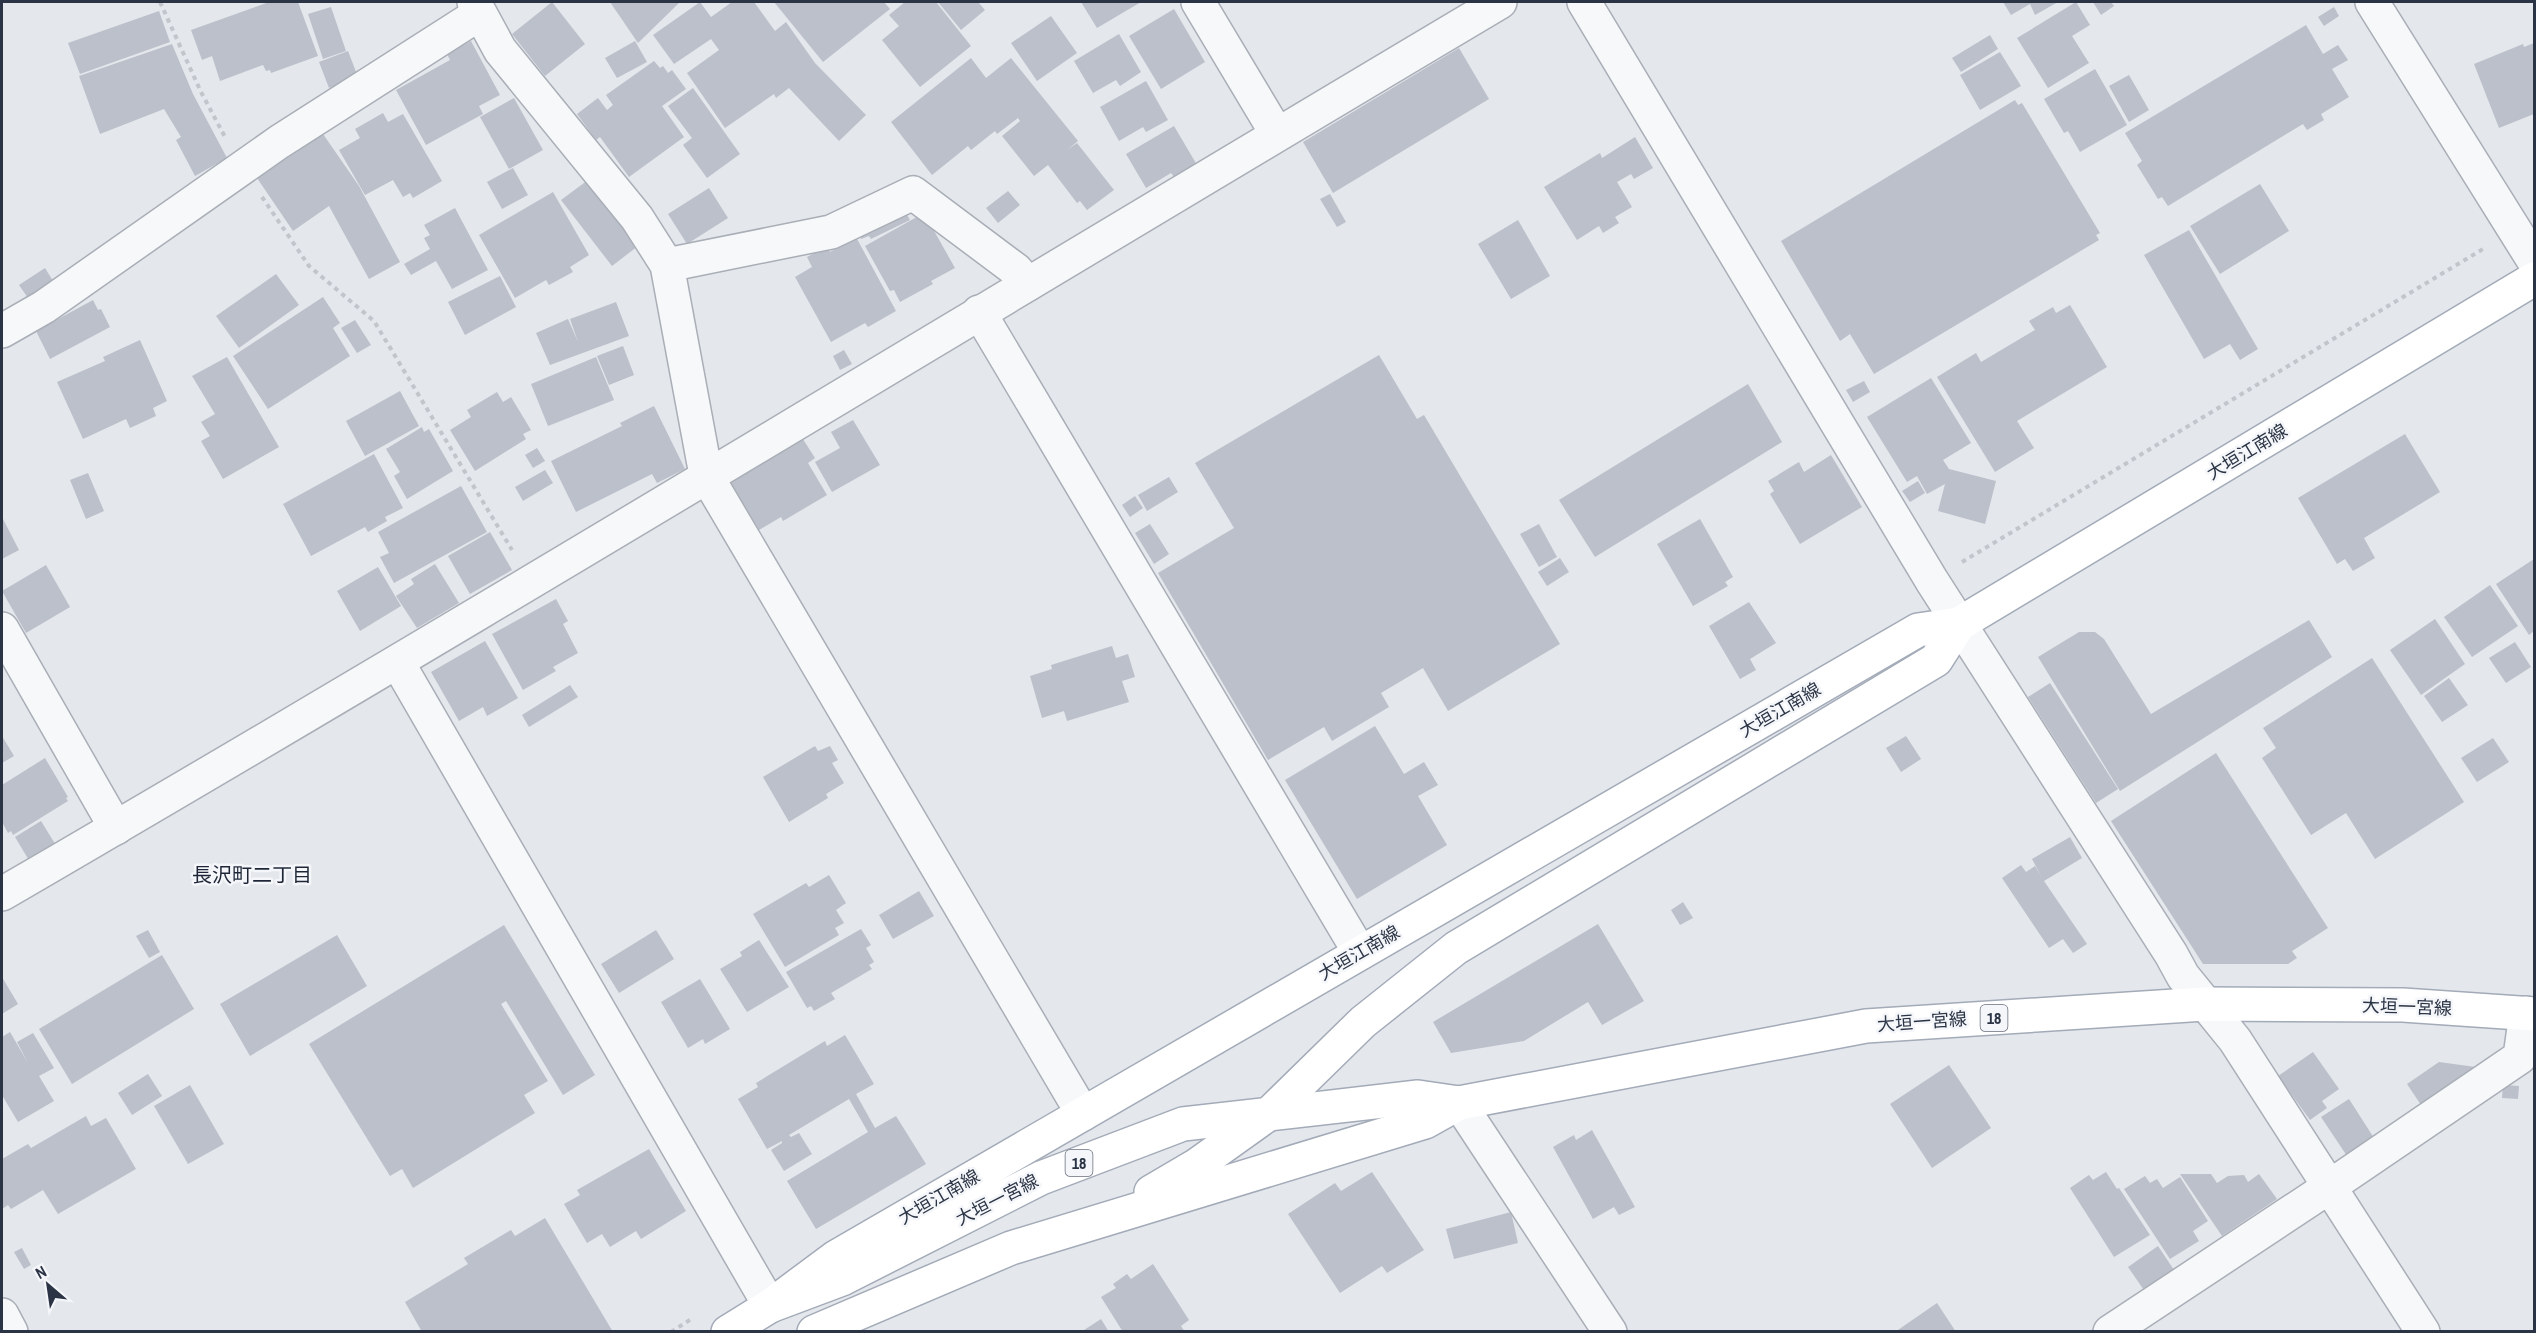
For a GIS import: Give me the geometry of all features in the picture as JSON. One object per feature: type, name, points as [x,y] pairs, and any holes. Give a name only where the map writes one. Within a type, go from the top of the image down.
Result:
[{"type":"main road","name":"大垣江南線","points":[[770,1306],[836,1257],[1918,630],[1959,624],[2535,279]]},
{"type":"main road","name":"大垣江南線","points":[[1100,1221],[1197,1165],[1270,1113],[1363,1022],[1456,948],[1936,660],[1959,624]]},
{"type":"main road","name":"大垣一宮線","points":[[814,1332],[1011,1248],[1425,1122],[1460,1103],[1866,1026],[2205,1004],[2403,1005],[2530,1013]]},
{"type":"main road","name":"大垣一宮線","points":[[728,1332],[770,1306],[842,1279],[1041,1178],[1183,1124],[1418,1097],[1460,1103]]},
{"type":"street","points":[[1198,2],[1277,134]]},
{"type":"street","points":[[2,894],[398,663],[706,475],[1500,2]]},
{"type":"street","points":[[1584,2],[1959,624],[2171,954],[2182,976],[2235,1040],[2423,1332]]},
{"type":"street","points":[[2372,2],[2535,261]]},
{"type":"street","points":[[2,331],[44,307],[476,8],[500,50],[637,218],[667,266],[706,475],[1083,1114]]},
{"type":"street","points":[[667,266],[831,232],[913,194],[1016,270],[1028,284]]},
{"type":"street","points":[[979,312],[1360,953]]},
{"type":"street","points":[[2,629],[116,828]]},
{"type":"street","points":[[398,663],[770,1306]]},
{"type":"street","points":[[2110,1332],[2520,1057],[2530,1013]]},
{"type":"street","points":[[1460,1103],[1610,1332]]},
{"type":"street","points":[[2,1315],[12,1332]]},
{"type":"path","points":[[160,2],[201,92],[242,168],[309,266],[374,321],[531,582]]},
{"type":"building","points":[[269,2],[298,2],[318,56],[271,73],[270,70],[266,71],[263,65],[220,81],[212,56],[202,60],[191,30]]},
{"type":"building","points":[[552,2],[585,44],[545,76],[512,34]]},
{"type":"building","points":[[610,2],[680,2],[638,43]]},
{"type":"building","points":[[700,2],[711,17],[732,2],[754,2],[775,31],[786,22],[815,63],[866,115],[839,141],[789,88],[776,98],[774,94],[725,128],[687,73],[719,50],[711,39],[674,64],[653,35]]},
{"type":"building","points":[[774,2],[884,2],[890,9],[823,62]]},
{"type":"building","points":[[905,2],[936,2],[971,46],[920,87],[882,40],[899,26],[889,15]]},
{"type":"building","points":[[938,2],[978,2],[985,10],[961,30]]},
{"type":"building","points":[[1081,2],[1141,2],[1097,28]]},
{"type":"building","points":[[2003,2],[2058,2],[2035,15],[2030,4],[2011,15]]},
{"type":"building","points":[[2076,2],[2090,25],[2072,36],[2089,63],[2048,88],[2017,38]]},
{"type":"building","points":[[2093,2],[2111,2],[2114,6],[2101,15]]},
{"type":"building","points":[[331,7],[346,51],[323,59],[308,14]]},
{"type":"building","points":[[2334,7],[2339,16],[2324,26],[2318,17]]},
{"type":"building","points":[[1174,9],[1205,62],[1161,89],[1129,36]]},
{"type":"building","points":[[159,11],[170,42],[80,74],[68,43]]},
{"type":"building","points":[[1051,16],[1077,53],[1037,81],[1011,43]]},
{"type":"building","points":[[2306,25],[2323,54],[2338,45],[2348,60],[2332,69],[2349,97],[2321,114],[2324,120],[2307,130],[2303,124],[2168,206],[2162,197],[2158,199],[2137,165],[2142,161],[2125,133]]},
{"type":"building","points":[[1119,34],[1141,72],[1120,86],[1116,80],[1093,93],[1074,61]]},
{"type":"building","points":[[1990,35],[1998,49],[1961,72],[1952,58]]},
{"type":"building","points":[[471,41],[500,95],[479,106],[483,114],[426,145],[396,90],[450,60],[447,54]]},
{"type":"building","points":[[635,41],[647,62],[617,78],[605,58]]},
{"type":"building","points":[[2534,43],[2534,114],[2499,128],[2474,64],[2523,44],[2524,47]]},
{"type":"building","points":[[172,44],[193,94],[227,158],[195,176],[176,140],[181,137],[164,109],[100,134],[79,76]]},
{"type":"building","points":[[1459,48],[1489,99],[1333,193],[1303,142]]},
{"type":"building","points":[[348,51],[358,77],[329,88],[319,62]]},
{"type":"building","points":[[2000,52],[2021,86],[1980,110],[1960,75]]},
{"type":"building","points":[[971,58],[986,78],[1011,58],[1078,141],[1067,150],[1077,143],[1114,190],[1087,210],[1080,201],[1077,203],[1048,165],[1034,176],[1002,136],[1020,121],[1018,118],[997,134],[995,131],[971,150],[968,146],[932,175],[891,122]]},
{"type":"building","points":[[654,61],[660,68],[663,66],[668,73],[672,70],[686,89],[662,106],[684,137],[629,177],[600,137],[596,140],[577,114],[598,98],[607,110],[613,105],[606,95]]},
{"type":"building","points":[[2095,69],[2127,125],[2080,152],[2068,131],[2064,133],[2044,99]]},
{"type":"building","points":[[2129,75],[2149,110],[2129,122],[2109,86]]},
{"type":"building","points":[[1146,81],[1168,120],[1146,132],[1143,127],[1119,141],[1100,107]]},
{"type":"building","points":[[693,88],[740,154],[707,178],[683,145],[692,138],[668,106]]},
{"type":"building","points":[[514,98],[543,150],[509,169],[480,117]]},
{"type":"building","points":[[2015,100],[2018,105],[2022,103],[2100,233],[2096,235],[2099,240],[1874,374],[1850,334],[1840,341],[1781,241]]},
{"type":"building","points":[[383,113],[388,122],[403,114],[442,181],[413,198],[410,193],[403,197],[393,180],[365,195],[339,150],[360,138],[355,129]]},
{"type":"building","points":[[1174,126],[1197,165],[1175,178],[1171,173],[1146,188],[1126,154]]},
{"type":"building","points":[[323,134],[359,186],[400,262],[369,279],[329,206],[293,231],[257,178]]},
{"type":"building","points":[[1635,137],[1653,168],[1634,179],[1631,174],[1617,182],[1632,207],[1615,217],[1619,223],[1603,233],[1599,226],[1577,240],[1544,187],[1600,153],[1602,158]]},
{"type":"building","points":[[513,168],[528,195],[502,209],[487,182]]},
{"type":"building","points":[[588,180],[638,246],[612,266],[561,200]]},
{"type":"building","points":[[2260,184],[2289,231],[2220,274],[2190,226]]},
{"type":"building","points":[[709,188],[728,218],[687,244],[668,214]]},
{"type":"building","points":[[1008,191],[1020,205],[998,223],[986,208]]},
{"type":"building","points":[[553,192],[589,255],[570,267],[573,272],[549,285],[546,280],[515,298],[479,235]]},
{"type":"building","points":[[1330,194],[1346,222],[1337,227],[1320,199]]},
{"type":"building","points":[[455,208],[488,270],[452,289],[436,261],[411,275],[404,264],[430,249],[424,238],[430,235],[424,225]]},
{"type":"building","points":[[906,213],[910,220],[871,239],[869,236],[861,239],[858,230]]},
{"type":"building","points":[[924,213],[955,268],[931,281],[933,284],[900,302],[894,290],[890,291],[865,246]]},
{"type":"building","points":[[1518,220],[1550,276],[1511,299],[1478,244]]},
{"type":"building","points":[[2189,230],[2258,349],[2240,360],[2230,344],[2204,359],[2144,255]]},
{"type":"building","points":[[856,237],[896,311],[868,327],[865,323],[831,342],[795,277],[812,267],[807,257],[827,246],[830,252]]},
{"type":"building","points":[[45,268],[53,281],[28,298],[19,285]]},
{"type":"building","points":[[276,274],[299,305],[239,348],[216,316]]},
{"type":"building","points":[[500,276],[516,307],[465,335],[448,302]]},
{"type":"building","points":[[323,297],[340,323],[333,328],[350,356],[268,409],[233,356]]},
{"type":"building","points":[[93,300],[98,310],[101,309],[110,327],[50,359],[36,331]]},
{"type":"building","points":[[616,302],[629,336],[550,365],[536,333],[568,319],[578,342],[570,319]]},
{"type":"building","points":[[2070,305],[2107,367],[2017,421],[2034,448],[1995,472],[1937,377],[1976,353],[1981,362],[2035,330],[2029,321],[2053,307],[2056,313]]},
{"type":"building","points":[[355,320],[371,345],[357,353],[341,328]]},
{"type":"building","points":[[140,340],[167,401],[153,408],[156,416],[130,428],[126,419],[83,439],[57,382],[105,361],[103,357]]},
{"type":"building","points":[[623,346],[634,375],[609,385],[597,356]]},
{"type":"building","points":[[844,350],[852,364],[840,370],[833,356]]},
{"type":"building","points":[[1379,355],[1417,419],[1424,415],[1560,644],[1448,711],[1423,668],[1381,693],[1389,707],[1332,741],[1324,727],[1268,760],[1158,573],[1234,528],[1195,463]]},
{"type":"building","points":[[227,357],[279,447],[223,479],[201,441],[210,436],[201,422],[215,414],[192,376]]},
{"type":"building","points":[[596,357],[614,400],[548,426],[531,384]]},
{"type":"building","points":[[1931,378],[1971,443],[1943,460],[1949,469],[1996,481],[1985,524],[1938,511],[1945,484],[1927,494],[1917,476],[1907,482],[1867,417]]},
{"type":"building","points":[[1864,381],[1870,392],[1853,402],[1846,390]]},
{"type":"building","points":[[1748,384],[1782,442],[1595,557],[1559,500]]},
{"type":"building","points":[[400,391],[419,426],[365,456],[346,421]]},
{"type":"building","points":[[497,392],[503,402],[511,397],[531,430],[523,434],[526,439],[475,471],[450,430],[471,417],[467,410]]},
{"type":"building","points":[[654,406],[685,469],[657,483],[652,474],[576,512],[551,461],[622,426],[620,423]]},
{"type":"building","points":[[853,420],[880,465],[832,492],[815,462],[840,448],[831,432]]},
{"type":"building","points":[[422,427],[424,432],[429,429],[453,471],[407,499],[394,476],[400,472],[386,449]]},
{"type":"building","points":[[2405,434],[2440,492],[2364,538],[2375,558],[2353,571],[2345,559],[2337,564],[2298,498]]},
{"type":"building","points":[[801,436],[815,458],[808,463],[827,495],[783,521],[781,517],[759,530],[726,475]]},
{"type":"building","points":[[537,448],[545,461],[533,468],[525,455]]},
{"type":"building","points":[[374,454],[403,508],[385,517],[387,521],[368,532],[365,527],[311,556],[283,504]]},
{"type":"building","points":[[1831,455],[1862,507],[1800,544],[1770,494],[1774,491],[1768,481],[1799,462],[1804,472]]},
{"type":"building","points":[[545,470],[553,483],[523,501],[515,487]]},
{"type":"building","points":[[88,473],[104,511],[86,519],[70,480]]},
{"type":"building","points":[[1169,477],[1178,492],[1147,511],[1138,495]]},
{"type":"building","points":[[1918,481],[1925,493],[1910,502],[1902,491]]},
{"type":"building","points":[[461,486],[487,532],[394,583],[380,557],[389,553],[378,532]]},
{"type":"building","points":[[1135,496],[1143,508],[1130,517],[1122,505]]},
{"type":"building","points":[[2,517],[19,550],[2,559]]},
{"type":"building","points":[[1700,519],[1733,577],[1725,582],[1728,586],[1693,606],[1657,544]]},
{"type":"building","points":[[1150,524],[1169,554],[1154,564],[1135,533]]},
{"type":"building","points":[[1539,524],[1557,557],[1539,567],[1520,534]]},
{"type":"building","points":[[490,532],[512,570],[470,594],[448,556]]},
{"type":"building","points":[[1560,558],[1569,572],[1547,586],[1538,572]]},
{"type":"building","points":[[2534,559],[2534,631],[2529,635],[2496,584]]},
{"type":"building","points":[[435,564],[459,603],[417,628],[396,596],[414,584],[411,579]]},
{"type":"building","points":[[46,565],[70,607],[26,633],[2,591]]},
{"type":"building","points":[[378,567],[401,606],[360,631],[337,591]]},
{"type":"building","points":[[2490,585],[2518,626],[2472,657],[2444,617]]},
{"type":"building","points":[[556,599],[568,621],[563,624],[578,653],[553,667],[556,671],[523,690],[492,634]]},
{"type":"building","points":[[1749,602],[1776,643],[1750,659],[1756,670],[1740,679],[1709,626]]},
{"type":"building","points":[[2435,619],[2465,664],[2421,695],[2390,650]]},
{"type":"building","points":[[2309,620],[2332,657],[2120,791],[2038,657],[2079,632],[2095,632],[2104,639],[2151,714]]},
{"type":"building","points":[[485,641],[518,698],[487,716],[483,707],[459,721],[431,672]]},
{"type":"building","points":[[2515,642],[2531,667],[2506,683],[2489,658]]},
{"type":"building","points":[[1112,646],[1116,658],[1128,654],[1135,677],[1122,681],[1129,702],[1067,721],[1064,711],[1042,718],[1030,676],[1052,669],[1051,665]]},
{"type":"building","points":[[2372,658],[2464,802],[2375,859],[2346,813],[2311,835],[2262,758],[2276,748],[2263,728]]},
{"type":"building","points":[[2449,678],[2468,705],[2442,722],[2424,696]]},
{"type":"building","points":[[2050,683],[2118,789],[2096,803],[2028,697]]},
{"type":"building","points":[[570,685],[578,697],[529,727],[522,715]]},
{"type":"building","points":[[1375,726],[1404,774],[1424,762],[1438,785],[1418,796],[1447,845],[1357,899],[1285,780]]},
{"type":"building","points":[[2,736],[14,756],[2,763]]},
{"type":"building","points":[[1906,736],[1921,759],[1901,772],[1886,748]]},
{"type":"building","points":[[2493,738],[2509,762],[2477,782],[2461,758]]},
{"type":"building","points":[[815,746],[818,751],[830,746],[838,760],[832,763],[844,783],[826,794],[828,798],[789,822],[763,777]]},
{"type":"building","points":[[2216,753],[2328,928],[2292,951],[2297,958],[2288,964],[2203,964],[2111,821]]},
{"type":"building","points":[[45,758],[68,797],[66,798],[68,801],[13,835],[11,831],[8,833],[2,822],[2,785]]},
{"type":"building","points":[[41,821],[57,847],[30,862],[15,837]]},
{"type":"building","points":[[2070,837],[2082,858],[2044,881],[2087,944],[2073,953],[2063,939],[2049,948],[2002,878],[2021,865],[2026,872],[2035,866],[2041,876],[2032,859]]},
{"type":"building","points":[[829,875],[846,903],[836,910],[844,923],[835,928],[839,935],[785,967],[753,914],[806,883],[809,887]]},
{"type":"building","points":[[919,891],[934,916],[893,939],[879,915]]},
{"type":"building","points":[[1683,902],[1693,918],[1680,925],[1671,910]]},
{"type":"building","points":[[1598,924],[1644,1001],[1602,1025],[1588,1002],[1524,1041],[1451,1053],[1433,1022]]},
{"type":"building","points":[[504,925],[595,1075],[563,1095],[506,1001],[501,1004],[548,1081],[524,1095],[535,1113],[413,1188],[402,1169],[390,1176],[309,1044]]},
{"type":"building","points":[[861,929],[871,945],[866,948],[874,962],[869,965],[872,969],[831,993],[835,999],[814,1011],[811,1006],[807,1008],[786,972]]},
{"type":"building","points":[[148,930],[160,952],[149,958],[136,936]]},
{"type":"building","points":[[656,930],[674,959],[619,993],[601,964]]},
{"type":"building","points":[[337,935],[367,986],[250,1056],[220,1004]]},
{"type":"building","points":[[759,940],[789,987],[747,1012],[720,969],[742,956],[740,952]]},
{"type":"building","points":[[162,955],[194,1009],[72,1084],[39,1029]]},
{"type":"building","points":[[2,977],[18,1004],[2,1014]]},
{"type":"building","points":[[700,979],[730,1029],[705,1044],[703,1039],[688,1048],[661,1002]]},
{"type":"building","points":[[10,1032],[28,1063],[17,1042],[33,1033],[54,1068],[39,1076],[54,1101],[18,1122],[2,1095],[2,1037]]},
{"type":"building","points":[[845,1035],[874,1084],[856,1094],[875,1128],[896,1116],[926,1164],[816,1229],[787,1181],[868,1132],[849,1099],[789,1135],[791,1137],[799,1133],[812,1154],[784,1171],[771,1150],[782,1141],[767,1149],[738,1099],[758,1087],[756,1083],[825,1041],[827,1046]]},
{"type":"building","points":[[2313,1052],[2339,1089],[2322,1101],[2327,1108],[2310,1120],[2278,1076]]},
{"type":"building","points":[[2439,1062],[2483,1068],[2423,1108],[2407,1084]]},
{"type":"building","points":[[1949,1065],[1991,1128],[1932,1168],[1890,1104]]},
{"type":"building","points":[[148,1074],[162,1096],[132,1115],[118,1093]]},
{"type":"building","points":[[190,1085],[224,1144],[188,1164],[154,1106]]},
{"type":"building","points":[[2503,1085],[2519,1086],[2518,1099],[2502,1098]]},
{"type":"building","points":[[2349,1099],[2374,1138],[2347,1156],[2321,1117]]},
{"type":"building","points":[[86,1116],[91,1126],[106,1118],[136,1169],[58,1214],[43,1190],[11,1209],[8,1205],[2,1209],[2,1159],[28,1144],[31,1148]]},
{"type":"building","points":[[1592,1130],[1635,1207],[1619,1215],[1614,1207],[1593,1219],[1553,1147],[1574,1135],[1576,1140]]},
{"type":"building","points":[[649,1149],[686,1211],[641,1239],[636,1231],[610,1247],[602,1234],[587,1243],[564,1204],[580,1195],[577,1190]]},
{"type":"building","points":[[1372,1172],[1424,1250],[1387,1273],[1382,1266],[1340,1293],[1288,1214],[1335,1183],[1341,1191]]},
{"type":"building","points":[[2106,1172],[2150,1235],[2114,1257],[2070,1188],[2089,1175],[2093,1180]]},
{"type":"building","points":[[2180,1174],[2211,1174],[2217,1183],[2228,1176],[2244,1175],[2248,1182],[2259,1174],[2277,1199],[2222,1236]]},
{"type":"building","points":[[2145,1176],[2150,1183],[2157,1179],[2163,1188],[2180,1177],[2208,1221],[2193,1231],[2199,1241],[2170,1259],[2124,1189]]},
{"type":"building","points":[[1511,1212],[1518,1243],[1454,1259],[1446,1229]]},
{"type":"building","points":[[545,1218],[613,1332],[422,1332],[405,1302],[468,1264],[464,1258],[511,1230],[515,1236]]},
{"type":"building","points":[[2158,1246],[2176,1273],[2146,1293],[2128,1267]]},
{"type":"building","points":[[22,1248],[31,1265],[24,1269],[14,1252]]},
{"type":"building","points":[[1153,1264],[1189,1320],[1181,1326],[1185,1332],[1123,1332],[1101,1297],[1116,1288],[1113,1284],[1127,1274],[1131,1279]]},
{"type":"building","points":[[1937,1303],[1956,1332],[1895,1332]]},
{"type":"building","points":[[1101,1319],[1109,1332],[1081,1332]]},
{"type":"district","name":"長沢町二丁目","points":[[252,875]]}]
